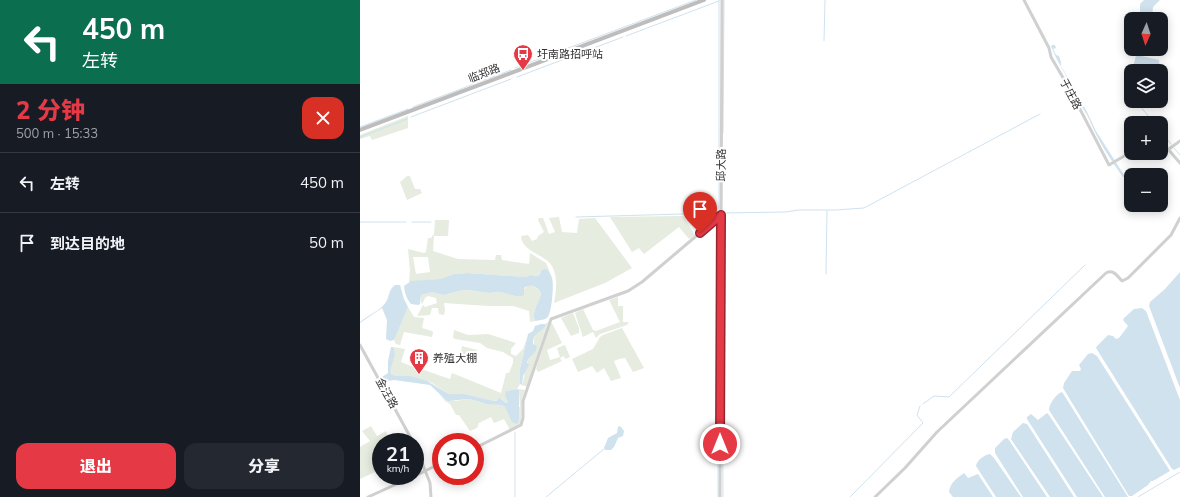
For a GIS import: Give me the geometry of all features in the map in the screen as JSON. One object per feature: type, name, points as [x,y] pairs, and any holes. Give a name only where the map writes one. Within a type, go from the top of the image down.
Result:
[{"type":"main road","name":"临郑路","points":[[360,130],[704,0]]},
{"type":"street","name":"邱大路","points":[[720,497],[722,0]]},
{"type":"street","name":"于庄路","points":[[1024,0],[1049,48],[1051,57],[1109,165],[1124,156]]},
{"type":"street","points":[[1180,141],[1169,149],[1180,163]]},
{"type":"street","points":[[484,444],[521,425],[523,418],[523,401],[551,319],[628,291],[660,268],[721,215]]},
{"type":"street","points":[[876,497],[905,468],[936,432],[1106,273],[1111,271],[1114,272],[1122,281],[1128,278],[1171,235],[1180,218]]},
{"type":"street","name":"金汪路","points":[[360,345],[408,433]]},
{"type":"street","points":[[424,466],[430,483],[431,497]]},
{"type":"street","points":[[426,471],[432,468]]},
{"type":"street","points":[[368,497],[394,485]]},
{"type":"shaded area","points":[[408,116],[408,128],[372,140],[370,136],[360,139],[360,135]]},
{"type":"shaded area","points":[[407,176],[410,176],[415,189],[420,189],[422,193],[407,200],[400,182]]},
{"type":"shaded area","points":[[683,216],[695,235],[689,239],[679,227],[644,254],[639,248],[632,252],[610,217]]},
{"type":"shaded area","points":[[559,217],[562,232],[577,233],[579,219],[595,218],[632,268],[605,283],[554,303],[556,290],[555,272],[546,259],[530,250],[522,242],[521,236],[528,235],[532,241],[537,239],[538,236],[544,232],[538,220],[539,218],[543,218],[549,234],[555,232],[549,218]]},
{"type":"shaded area","points":[[435,220],[449,220],[448,236],[434,236],[433,251],[458,259],[495,260],[496,255],[501,255],[502,260],[529,264],[530,253],[546,263],[552,277],[548,270],[540,272],[538,276],[530,275],[526,277],[467,273],[454,274],[440,279],[409,282],[410,270],[408,249],[424,253],[426,252],[428,238],[431,238],[434,234]],"holes":[[[413,257],[428,257],[430,272],[416,274]]]},
{"type":"shaded area","points":[[528,286],[533,286],[540,291],[541,294],[534,315],[535,321],[530,322],[529,311],[513,306],[444,303],[444,315],[439,314],[438,308],[432,308],[430,315],[417,316],[423,305],[425,307],[437,303],[436,298],[428,296],[422,304],[421,302],[421,295],[432,292],[443,295],[469,290],[488,293],[502,292],[515,296]]},
{"type":"shaded area","points":[[618,297],[618,306],[623,306],[623,322],[629,322],[627,325],[600,334],[596,338],[593,332],[583,337],[575,313],[583,309],[593,330],[596,331],[620,322],[609,300]]},
{"type":"shaded area","points":[[408,307],[414,317],[424,318],[422,328],[432,331],[432,337],[404,332],[400,345],[396,344],[394,340]]},
{"type":"shaded area","points":[[573,313],[579,328],[579,333],[571,336],[561,318]]},
{"type":"shaded area","points":[[548,322],[527,386],[524,386],[522,385],[526,367],[534,351],[535,335],[538,331],[545,327],[545,324]]},
{"type":"shaded area","points":[[552,323],[562,343],[547,350],[550,360],[560,357],[557,348],[565,345],[570,357],[565,359],[564,356],[560,358],[562,361],[538,372],[536,369],[550,324]]},
{"type":"shaded area","points":[[622,328],[644,368],[633,372],[625,358],[614,361],[621,378],[611,381],[604,368],[597,373],[592,366],[578,372],[572,359],[593,349],[600,337],[603,335]]},
{"type":"shaded area","points":[[454,330],[468,335],[488,334],[516,343],[511,349],[511,354],[516,356],[523,349],[527,338],[520,369],[520,384],[517,389],[506,391],[508,402],[506,403],[502,399],[494,401],[465,394],[449,394],[432,383],[411,376],[396,376],[391,374],[394,354],[393,347],[405,349],[401,362],[423,371],[424,370],[450,379],[452,373],[501,393],[506,373],[509,373],[513,363],[513,358],[503,352],[487,348],[480,343],[455,339],[453,337]]},
{"type":"shaded area","points":[[462,346],[477,350],[473,364],[459,362]]},
{"type":"shaded area","points":[[518,389],[525,390],[522,398],[521,422],[519,426],[510,430],[504,419],[494,423],[491,417],[479,423],[477,428],[470,431],[459,415],[456,415],[450,404],[439,394],[445,399],[455,401],[469,399],[502,405],[505,407],[520,407]]},
{"type":"shaded area","points":[[371,426],[375,433],[372,433],[372,473],[360,479],[360,447],[370,441],[362,431]]},
{"type":"water","points":[[1144,0],[1160,0],[1153,7],[1153,12],[1140,12],[1140,4]]},
{"type":"water","points":[[1055,45],[1056,48],[1053,49],[1056,55],[1059,56],[1061,66],[1074,87],[1096,131],[1124,177],[1109,157],[1088,116],[1076,99],[1071,84],[1058,61],[1051,46]]},
{"type":"water","points":[[1137,56],[1141,56],[1159,60],[1160,64],[1134,64]]},
{"type":"water","points":[[542,270],[548,270],[553,281],[550,311],[547,318],[535,321],[534,315],[541,294],[540,291],[533,286],[524,288],[524,295],[522,296],[515,296],[501,292],[488,293],[469,290],[443,295],[432,292],[421,295],[420,304],[418,305],[411,304],[409,302],[404,286],[411,281],[440,279],[454,274],[467,273],[526,277],[530,275],[538,276]]},
{"type":"water","points":[[1180,272],[1180,388],[1149,306],[1150,302],[1165,289]]},
{"type":"water","points":[[395,285],[400,285],[408,307],[394,340],[390,341],[386,339],[387,320],[382,308],[360,322],[383,305],[387,300],[391,289]]},
{"type":"water","points":[[1142,308],[1146,311],[1180,400],[1180,467],[1174,470],[1096,348],[1108,335],[1113,336],[1116,339],[1119,338],[1128,326],[1123,320],[1124,318],[1134,309]]},
{"type":"water","points":[[545,324],[545,327],[536,334],[534,338],[533,344],[537,346],[527,362],[529,365],[523,376],[522,385],[520,384],[520,369],[528,334],[533,331],[535,326]]},
{"type":"water","points":[[391,347],[393,347],[395,354],[391,374],[396,376],[411,376],[427,381],[449,394],[465,394],[494,401],[500,398],[506,403],[508,402],[505,395],[506,391],[519,390],[519,421],[517,424],[512,422],[505,407],[502,405],[487,404],[469,399],[448,401],[430,385],[394,380],[387,381],[382,379],[382,377],[388,373],[388,361]]},
{"type":"water","points":[[1092,353],[1097,356],[1170,471],[1151,481],[1148,485],[1132,496],[1129,496],[1063,388],[1064,383],[1072,371],[1080,371],[1081,369],[1079,365],[1088,354]]},
{"type":"water","points":[[1062,392],[1128,497],[1105,497],[1049,410],[1053,400]]},
{"type":"water","points":[[1047,413],[1103,497],[1077,497],[1027,419],[1027,417],[1031,414],[1038,420]]},
{"type":"water","points":[[1023,423],[1027,424],[1074,497],[1050,497],[1011,439],[1013,432]]},
{"type":"water","points":[[619,426],[624,431],[623,436],[618,438],[611,450],[605,450],[604,448],[608,438],[617,433]]},
{"type":"water","points":[[1007,438],[1047,497],[1023,497],[995,453],[995,448]]},
{"type":"water","points":[[990,454],[1021,497],[996,497],[976,466],[981,458]]},
{"type":"water","points":[[964,473],[968,478],[978,474],[993,497],[953,497],[949,492],[952,483]]},
{"type":"waterway","points":[[515,68],[696,0]]},
{"type":"waterway","points":[[719,0],[719,209]]},
{"type":"waterway","points":[[723,133],[724,0]]},
{"type":"waterway","points":[[824,41],[825,0]]},
{"type":"waterway","points":[[626,36],[719,1]]},
{"type":"waterway","points":[[517,77],[623,37]]},
{"type":"waterway","points":[[1135,62],[1136,56]]},
{"type":"waterway","points":[[413,107],[511,70]]},
{"type":"waterway","points":[[411,117],[511,79]]},
{"type":"waterway","points":[[1142,108],[1148,116]]},
{"type":"waterway","points":[[360,127],[408,109]]},
{"type":"waterway","points":[[724,213],[864,208],[1040,114]]},
{"type":"waterway","points":[[360,137],[407,119]]},
{"type":"waterway","points":[[1168,140],[1171,144]]},
{"type":"waterway","points":[[1174,148],[1180,155]]},
{"type":"waterway","points":[[826,274],[827,211]]},
{"type":"waterway","points":[[576,217],[718,213]]},
{"type":"waterway","points":[[719,219],[719,332]]},
{"type":"waterway","points":[[360,222],[406,222]]},
{"type":"waterway","points":[[412,222],[431,222]]},
{"type":"waterway","points":[[923,404],[934,396],[949,397],[1085,265]]},
{"type":"waterway","points":[[722,297],[723,497]]},
{"type":"waterway","points":[[717,431],[719,336]]},
{"type":"waterway","points":[[850,497],[923,423],[917,415],[920,406]]},
{"type":"waterway","points":[[515,432],[515,497]]},
{"type":"waterway","points":[[718,434],[718,497]]},
{"type":"waterway","points":[[546,497],[604,449]]},
{"type":"waterway","points":[[1138,497],[1180,472]]},
{"type":"place","name":"圩南路招呼站","points":[[523,71]]},
{"type":"place","name":"养殖大棚","points":[[419,375]]},
{"type":"route","points":[[700,233],[721,215],[720,444]]}]
